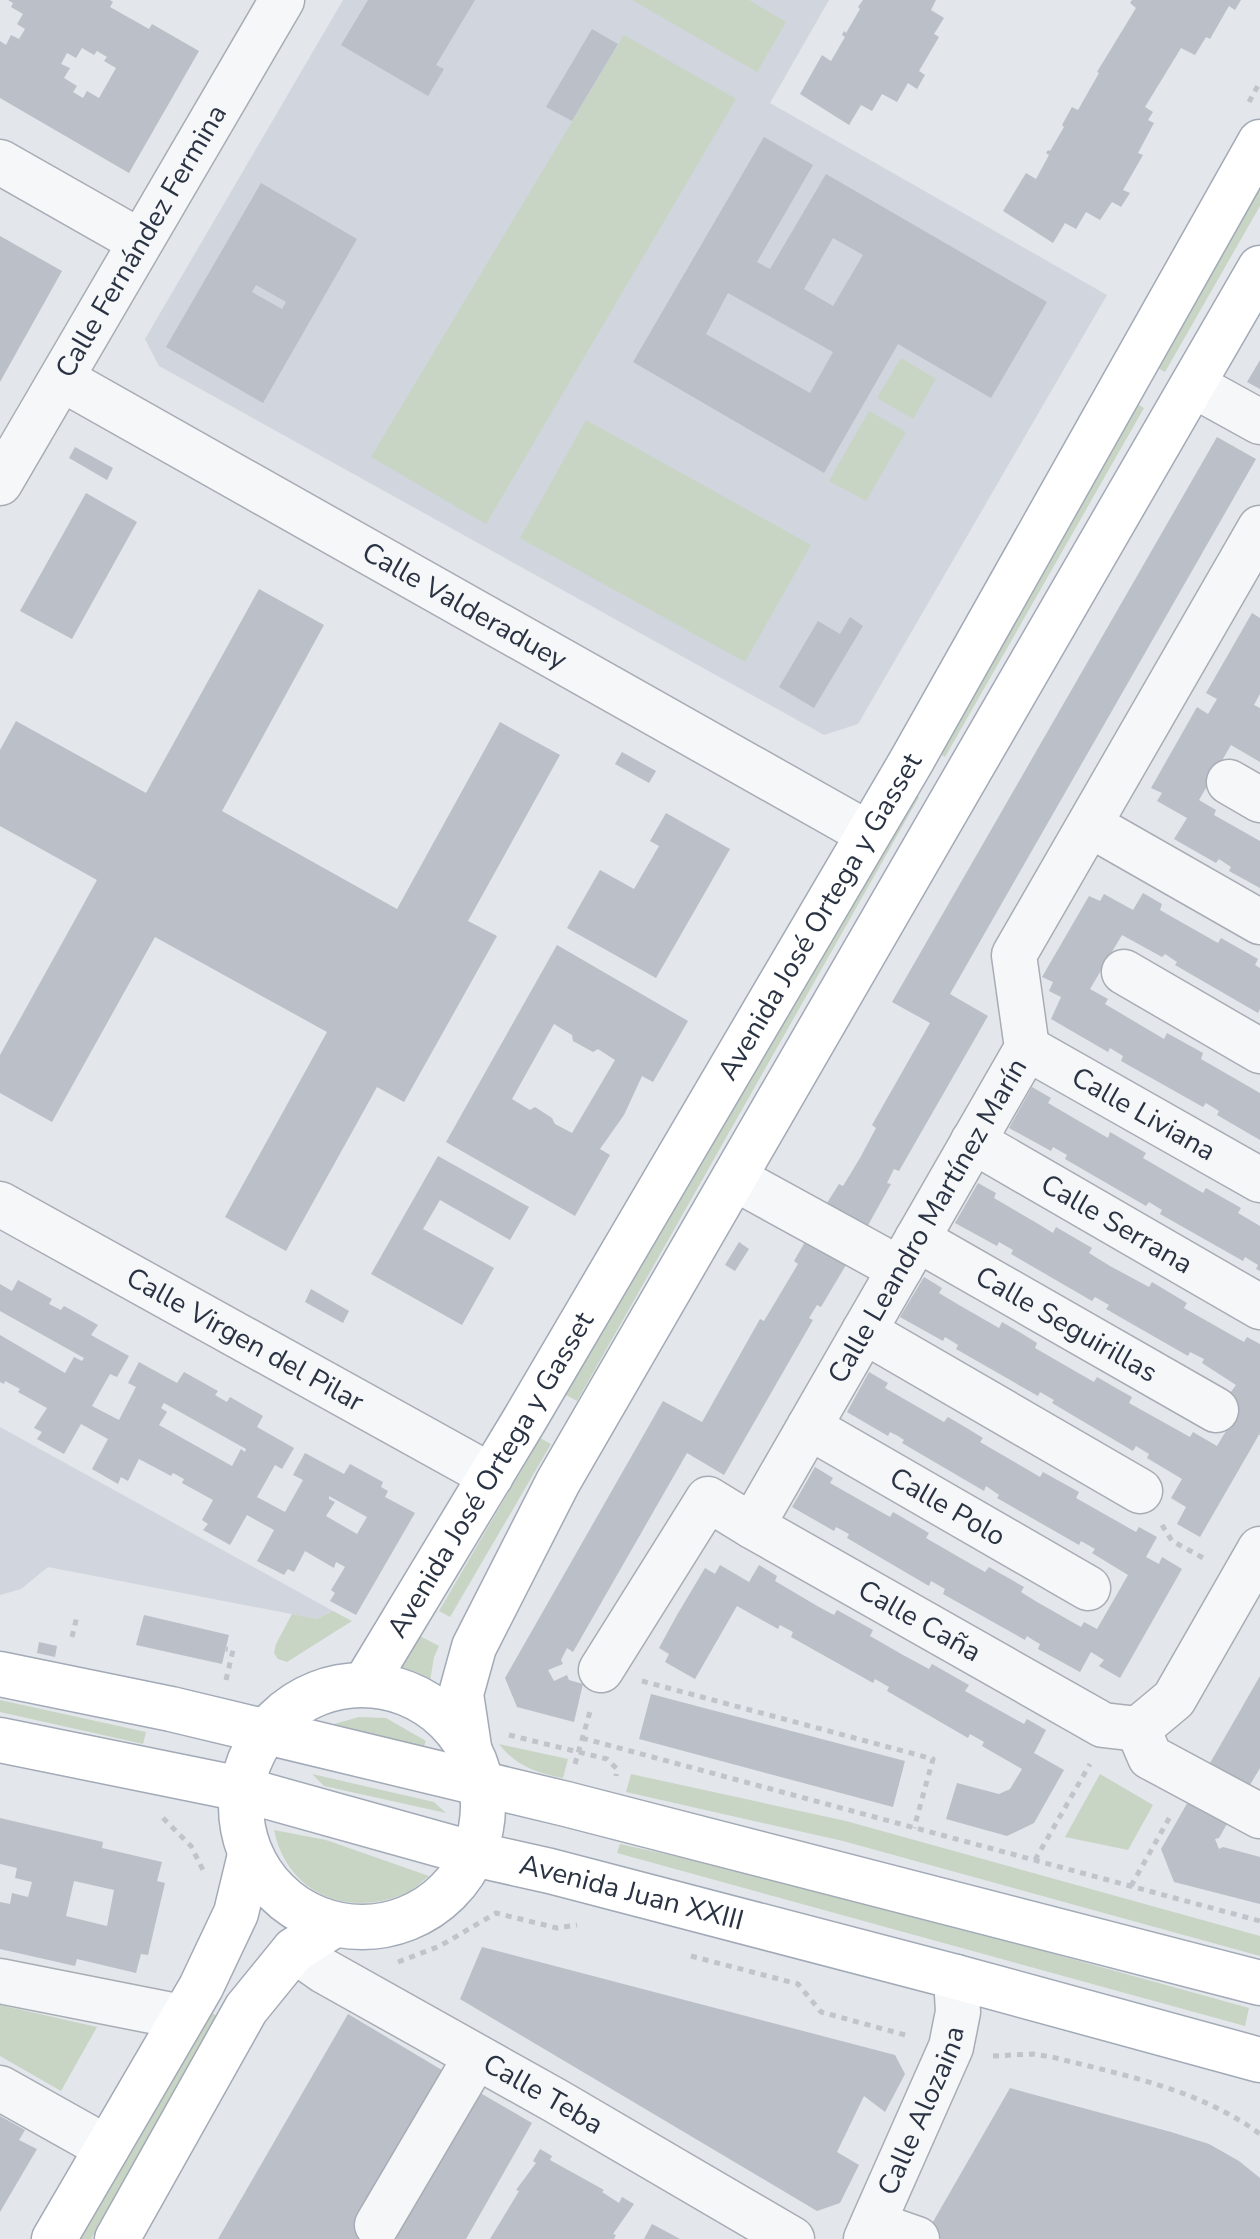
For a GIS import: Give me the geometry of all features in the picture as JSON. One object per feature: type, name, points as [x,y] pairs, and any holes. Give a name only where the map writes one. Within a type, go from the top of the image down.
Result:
[{"type":"main road","name":"Avenida José Ortega y Gasset","points":[[365,1684],[491,1476],[912,760],[1260,142]]},
{"type":"main road","name":"Avenida José Ortega y Gasset","points":[[474,1854],[483,1820],[461,1694],[474,1647],[558,1482],[1260,268]]},
{"type":"main road","points":[[0,1674],[171,1709],[265,1733],[476,1766],[566,1804],[1260,1983]]},
{"type":"main road","points":[[474,1854],[441,1899],[391,1925],[334,1925],[308,1915],[284,1900],[264,1879],[250,1855],[241,1823],[241,1789],[250,1759],[265,1733],[292,1706],[327,1689],[365,1684],[396,1689],[426,1702],[450,1722],[476,1766]]},
{"type":"main road","name":"Avenida Juan XXIII","points":[[0,1740],[241,1789],[474,1854],[956,1977],[1256,2063]]},
{"type":"main road","points":[[54,2239],[201,1987],[236,1913],[250,1855]]},
{"type":"main road","points":[[117,2239],[246,2009],[294,1950],[334,1925]]},
{"type":"street","name":"Calle Fernández Fermina","points":[[0,483],[282,0]]},
{"type":"street","points":[[0,162],[139,241]]},
{"type":"street","name":"Calle Valderaduey","points":[[62,379],[867,833]]},
{"type":"street","points":[[1193,385],[1260,422]]},
{"type":"street","name":"Calle Leandro Martínez Marín","points":[[752,1526],[1027,1048],[1014,955],[1260,528]]},
{"type":"street","points":[[1090,825],[1260,922]]},
{"type":"street","points":[[1124,972],[1260,1051]]},
{"type":"street","name":"Calle Liviana","points":[[1027,1048],[1260,1180]]},
{"type":"street","name":"Calle Serrana","points":[[973,1141],[1260,1307]]},
{"type":"street","name":"Calle Seguirillas","points":[[734,1178],[909,1254],[1216,1410]]},
{"type":"street","name":"Calle Virgen del Pilar","points":[[0,1204],[491,1476]]},
{"type":"street","points":[[864,1331],[1140,1491]]},
{"type":"street","name":"Calle Polo","points":[[809,1427],[1088,1588]]},
{"type":"street","name":"Calle Caña","points":[[601,1670],[708,1499],[1103,1725],[1138,1729]]},
{"type":"street","points":[[1251,1565],[1174,1699],[1138,1729],[1150,1757],[1260,1816]]},
{"type":"street","name":"Calle Teba","points":[[294,1950],[324,1971],[556,2101],[792,2239]]},
{"type":"street","name":"Calle Alozaina","points":[[870,2231],[951,2047],[958,2012],[956,1977]]},
{"type":"street","points":[[0,1981],[182,2017]]},
{"type":"street","points":[[377,2225],[476,2057]]},
{"type":"street","points":[[0,2088],[107,2148]]},
{"type":"street","points":[[870,2231],[917,2239]]},
{"type":"path","points":[[1140,1491],[1172,1541],[1251,1565]]},
{"type":"path","points":[[72,1637],[77,1616]]},
{"type":"path","points":[[226,1649],[233,1650],[226,1680]]},
{"type":"path","points":[[566,1804],[601,1670],[933,1759],[914,1828]]},
{"type":"path","points":[[1035,1860],[1093,1757],[1138,1729]]},
{"type":"path","points":[[582,1738],[1260,1921]]},
{"type":"path","points":[[1131,1886],[1190,1780]]},
{"type":"path","points":[[191,1846],[203,1871]]},
{"type":"path","points":[[395,1963],[440,1946],[496,1913],[557,1928],[575,1924],[590,1928]]},
{"type":"path","points":[[679,1952],[798,1984],[821,2012],[951,2047],[993,2056],[1033,2054],[1052,2057],[1178,2090],[1260,2134]]},
{"type":"shaded area","points":[[343,0],[829,0],[770,103],[1107,295],[858,724],[824,735],[159,366],[145,339]]},
{"type":"shaded area","points":[[0,1427],[333,1611],[317,1619],[48,1567],[21,1589],[0,1595]]},
{"type":"green space","points":[[632,0],[749,0],[786,22],[757,72]]},
{"type":"green space","points":[[624,35],[736,99],[486,524],[371,457]]},
{"type":"green space","points":[[1260,181],[1260,206],[1165,372],[1154,366]]},
{"type":"green space","points":[[901,358],[936,379],[913,419],[877,398]]},
{"type":"green space","points":[[1132,401],[1144,408],[945,757],[933,750]]},
{"type":"green space","points":[[869,411],[906,432],[866,501],[829,481]]},
{"type":"green space","points":[[586,420],[811,545],[745,662],[520,538]]},
{"type":"green space","points":[[909,792],[919,797],[577,1401],[566,1395]]},
{"type":"green space","points":[[540,1438],[551,1444],[450,1617],[439,1611]]},
{"type":"green space","points":[[333,1611],[352,1621],[287,1662],[278,1659],[274,1653],[276,1644],[292,1614],[317,1619]]},
{"type":"green space","points":[[418,1635],[439,1646],[430,1681],[412,1670],[391,1669]]},
{"type":"green space","points":[[0,1700],[146,1732],[143,1744],[0,1712]]},
{"type":"green space","points":[[359,1717],[386,1718],[426,1741],[424,1746],[327,1726]]},
{"type":"green space","points":[[499,1744],[568,1759],[563,1778],[528,1767]]},
{"type":"green space","points":[[312,1774],[434,1802],[446,1813],[324,1786]]},
{"type":"green space","points":[[631,1774],[846,1821],[1260,1936],[1260,1956],[843,1841],[626,1792]]},
{"type":"green space","points":[[1100,1774],[1153,1805],[1128,1850],[1065,1837]]},
{"type":"green space","points":[[274,1830],[326,1840],[429,1876],[407,1893],[382,1901],[341,1901],[322,1895],[292,1870],[281,1852]]},
{"type":"green space","points":[[620,1844],[793,1882],[1249,2008],[1245,2026],[617,1853]]},
{"type":"green space","points":[[0,2005],[97,2027],[61,2091],[0,2056]]},
{"type":"green space","points":[[209,2011],[220,2018],[91,2239],[76,2239]]},
{"type":"building","points":[[8,0],[110,0],[113,2],[110,7],[149,29],[152,24],[199,51],[129,173],[0,98],[0,41],[6,45],[11,35],[19,39],[25,29],[17,24],[23,14],[11,7],[13,3]],"holes":[[[82,48],[94,55],[97,51],[107,57],[104,61],[116,68],[99,98],[87,91],[83,98],[73,92],[77,86],[64,78],[70,68],[61,64],[67,53],[76,58]]]},
{"type":"building","points":[[368,0],[475,0],[436,65],[444,69],[428,96],[341,45]]},
{"type":"building","points":[[863,0],[936,0],[931,10],[944,18],[934,34],[939,37],[919,71],[925,75],[917,89],[908,83],[897,102],[882,94],[872,111],[861,105],[849,125],[800,94],[822,55],[831,61],[845,37],[842,35],[844,31],[846,33]]},
{"type":"building","points":[[1132,0],[1241,0],[1235,10],[1229,6],[1210,39],[1206,37],[1195,55],[1181,48],[1145,107],[1153,112],[1148,120],[1154,123],[1138,153],[1143,155],[1123,190],[1130,193],[1121,207],[1112,202],[1100,220],[1086,212],[1076,229],[1065,223],[1053,243],[1003,211],[1026,173],[1036,179],[1049,155],[1046,153],[1064,127],[1062,125],[1072,107],[1078,110],[1136,8],[1130,3]]},
{"type":"building","points":[[592,29],[618,44],[572,121],[546,107]]},
{"type":"building","points":[[764,137],[813,165],[757,262],[770,269],[826,174],[1047,302],[991,398],[898,344],[824,473],[633,362]],"holes":[[[833,238],[863,255],[833,306],[804,289]],[[728,293],[833,352],[810,393],[706,334]]]},
{"type":"building","points":[[261,183],[357,239],[263,403],[166,347]],"holes":[[[256,285],[286,302],[282,309],[252,292]]]},
{"type":"building","points":[[0,236],[62,271],[0,382]]},
{"type":"building","points":[[1260,360],[1260,389],[1247,382]]},
{"type":"building","points":[[1217,437],[1256,459],[950,994],[988,1016],[899,1171],[894,1169],[887,1183],[891,1184],[867,1227],[827,1203],[839,1184],[843,1186],[860,1158],[876,1128],[872,1125],[930,1023],[892,1002]]},
{"type":"building","points":[[75,447],[113,468],[107,480],[69,458]]},
{"type":"building","points":[[86,493],[137,522],[72,639],[20,611]]},
{"type":"building","points":[[259,589],[324,625],[222,811],[397,909],[500,722],[560,755],[468,921],[497,936],[404,1102],[377,1087],[286,1251],[225,1217],[327,1032],[155,937],[52,1122],[0,1093],[0,1055],[97,880],[0,826],[0,750],[16,721],[146,793]]},
{"type":"building","points":[[1252,613],[1260,618],[1260,694],[1254,705],[1260,708],[1260,762],[1231,745],[1199,800],[1216,810],[1214,815],[1260,841],[1260,888],[1229,871],[1231,867],[1219,859],[1216,863],[1174,839],[1187,818],[1157,801],[1162,793],[1151,788],[1197,707],[1208,714],[1217,699],[1206,693]]},
{"type":"building","points":[[850,617],[863,626],[814,708],[779,687],[818,621],[840,634]]},
{"type":"building","points":[[622,752],[656,771],[649,783],[615,764]]},
{"type":"building","points":[[666,813],[730,849],[656,978],[567,928],[600,870],[634,889],[659,846],[650,841]]},
{"type":"building","points":[[1143,893],[1162,904],[1160,910],[1218,943],[1221,938],[1258,959],[1255,965],[1260,968],[1258,1013],[1175,965],[1177,962],[1165,954],[1162,957],[1122,935],[1090,989],[1108,999],[1105,1004],[1164,1039],[1167,1033],[1203,1053],[1201,1059],[1260,1093],[1260,1140],[1217,1115],[1219,1111],[1206,1103],[1203,1107],[1121,1061],[1123,1056],[1110,1048],[1108,1052],[1051,1019],[1061,997],[1049,991],[1053,982],[1042,977],[1089,896],[1100,901],[1104,894],[1133,910]]},
{"type":"building","points":[[557,945],[688,1021],[653,1082],[642,1076],[624,1115],[600,1149],[610,1155],[575,1216],[446,1142]],"holes":[[[554,1024],[572,1035],[573,1041],[593,1052],[598,1049],[615,1060],[572,1133],[555,1124],[552,1118],[535,1107],[530,1110],[512,1099]]]},
{"type":"building","points":[[1032,1087],[1051,1098],[1048,1103],[1108,1138],[1110,1132],[1146,1153],[1143,1158],[1203,1193],[1206,1188],[1241,1208],[1238,1213],[1260,1226],[1260,1271],[1256,1269],[1258,1265],[1245,1257],[1243,1261],[1160,1214],[1162,1210],[1149,1202],[1146,1206],[1065,1159],[1067,1155],[1053,1147],[1051,1151],[1009,1128]]},
{"type":"building","points":[[438,1156],[529,1207],[510,1240],[440,1200],[423,1229],[494,1268],[462,1325],[371,1274]]},
{"type":"building","points":[[978,1183],[996,1193],[994,1198],[1053,1233],[1056,1227],[1092,1248],[1089,1253],[1110,1266],[1149,1287],[1152,1282],[1187,1303],[1184,1308],[1244,1342],[1247,1337],[1260,1344],[1260,1433],[1200,1537],[1177,1524],[1186,1507],[1171,1498],[1182,1479],[1147,1458],[1149,1454],[1136,1446],[1133,1451],[1052,1403],[1054,1400],[1040,1392],[1038,1396],[956,1349],[958,1345],[945,1337],[943,1341],[900,1317],[924,1277],[942,1288],[939,1293],[999,1328],[1002,1322],[1037,1343],[1035,1348],[1094,1382],[1097,1377],[1132,1397],[1129,1403],[1190,1437],[1193,1432],[1217,1446],[1226,1431],[1210,1421],[1236,1385],[1202,1363],[1204,1359],[1190,1352],[1188,1356],[1106,1309],[1109,1305],[1095,1297],[1092,1301],[1011,1254],[1013,1250],[999,1242],[997,1246],[955,1223]]},
{"type":"building","points":[[739,1242],[749,1249],[735,1271],[725,1265]]},
{"type":"building","points":[[805,1242],[846,1265],[821,1307],[817,1305],[809,1318],[813,1320],[724,1475],[687,1453],[573,1652],[567,1648],[561,1660],[563,1664],[548,1670],[554,1681],[567,1675],[569,1680],[583,1684],[574,1722],[517,1707],[505,1678],[663,1401],[702,1422],[760,1319],[764,1321],[798,1264],[794,1261]]},
{"type":"building","points":[[18,1280],[52,1299],[49,1304],[61,1310],[64,1306],[98,1325],[91,1335],[129,1356],[117,1377],[110,1374],[92,1406],[119,1420],[136,1387],[128,1383],[139,1362],[177,1383],[184,1372],[218,1391],[215,1395],[227,1402],[230,1397],[263,1416],[257,1427],[294,1448],[282,1469],[275,1465],[257,1497],[285,1512],[303,1480],[293,1475],[305,1453],[344,1474],[350,1464],[383,1482],[381,1487],[388,1491],[385,1497],[415,1513],[356,1615],[330,1601],[335,1593],[331,1590],[345,1567],[336,1562],[334,1568],[305,1551],[294,1572],[288,1569],[284,1575],[257,1561],[274,1530],[247,1515],[230,1545],[203,1530],[208,1524],[202,1520],[213,1500],[182,1483],[184,1479],[173,1473],[171,1476],[139,1459],[128,1481],[121,1477],[118,1484],[92,1469],[108,1439],[81,1424],[64,1454],[37,1439],[42,1432],[34,1428],[47,1408],[18,1392],[20,1389],[5,1381],[4,1384],[0,1382],[0,1335],[65,1373],[74,1357],[82,1361],[84,1358],[0,1311],[0,1284],[12,1291]],"holes":[[[164,1403],[246,1449],[245,1452],[241,1449],[232,1466],[159,1425],[167,1412],[161,1408]],[[329,1496],[367,1517],[357,1534],[326,1516],[335,1502]]]},
{"type":"building","points":[[311,1289],[349,1311],[343,1323],[305,1302]]},
{"type":"building","points":[[869,1372],[888,1383],[885,1388],[944,1422],[948,1417],[983,1438],[980,1442],[1040,1477],[1043,1472],[1079,1492],[1076,1498],[1136,1532],[1139,1527],[1157,1537],[1146,1557],[1159,1564],[1162,1557],[1182,1569],[1120,1678],[1099,1666],[1104,1660],[1091,1652],[1080,1672],[1038,1649],[1040,1644],[1027,1636],[1025,1640],[943,1594],[945,1589],[931,1581],[929,1586],[847,1538],[849,1534],[836,1527],[834,1531],[792,1507],[815,1467],[833,1478],[830,1483],[890,1517],[893,1512],[929,1533],[926,1538],[985,1572],[989,1567],[1024,1587],[1021,1592],[1081,1627],[1084,1622],[1097,1629],[1128,1575],[1092,1553],[1095,1549],[1081,1541],[1079,1545],[997,1498],[999,1495],[986,1486],[984,1491],[902,1443],[904,1440],[898,1436],[890,1432],[888,1436],[847,1412]]},
{"type":"building","points":[[720,1565],[749,1582],[759,1565],[777,1576],[775,1581],[819,1607],[834,1615],[837,1610],[873,1630],[870,1636],[903,1655],[929,1669],[932,1664],[969,1685],[965,1691],[1024,1724],[1027,1719],[1046,1730],[1034,1753],[1064,1770],[1034,1823],[1007,1836],[946,1819],[957,1783],[999,1794],[1010,1789],[1022,1769],[982,1746],[984,1742],[970,1734],[968,1738],[887,1691],[889,1687],[875,1679],[873,1683],[791,1637],[793,1632],[780,1625],[778,1629],[737,1606],[695,1679],[665,1662],[669,1654],[659,1648],[677,1615],[705,1568],[715,1574]]},
{"type":"building","points":[[144,1615],[229,1635],[222,1664],[136,1645]]},
{"type":"building","points":[[39,1642],[57,1646],[55,1657],[37,1653]]},
{"type":"building","points":[[1260,1676],[1260,1768],[1241,1800],[1202,1777]]},
{"type":"building","points":[[651,1694],[905,1761],[893,1807],[639,1739]]},
{"type":"building","points":[[1193,1793],[1232,1815],[1219,1838],[1215,1839],[1219,1849],[1223,1847],[1260,1857],[1260,1904],[1174,1882],[1161,1849]]},
{"type":"building","points":[[0,1818],[103,1842],[102,1848],[162,1862],[157,1881],[165,1883],[148,1955],[141,1954],[136,1973],[77,1959],[75,1966],[0,1949],[0,1902],[10,1904],[12,1893],[28,1897],[32,1882],[15,1878],[17,1868],[0,1864]],"holes":[[[74,1881],[114,1890],[107,1926],[66,1916]]]},
{"type":"building","points":[[482,1947],[895,2055],[905,2074],[885,2112],[864,2096],[837,2152],[859,2165],[840,2203],[817,2211],[460,1999]]},
{"type":"building","points":[[348,2014],[452,2076],[358,2239],[218,2239]]},
{"type":"building","points":[[470,2087],[532,2123],[466,2239],[383,2239]]},
{"type":"building","points":[[1010,2088],[1209,2144],[1239,2161],[1260,2178],[1260,2239],[941,2239],[926,2234]]},
{"type":"building","points":[[0,2116],[25,2130],[19,2140],[37,2149],[0,2212]]},
{"type":"building","points":[[540,2149],[552,2156],[550,2160],[604,2190],[602,2192],[619,2203],[622,2197],[634,2204],[613,2234],[616,2235],[614,2239],[490,2239],[519,2191],[516,2190],[536,2163],[533,2161]]},
{"type":"building","points":[[652,2224],[669,2233],[680,2239],[644,2239]]}]
